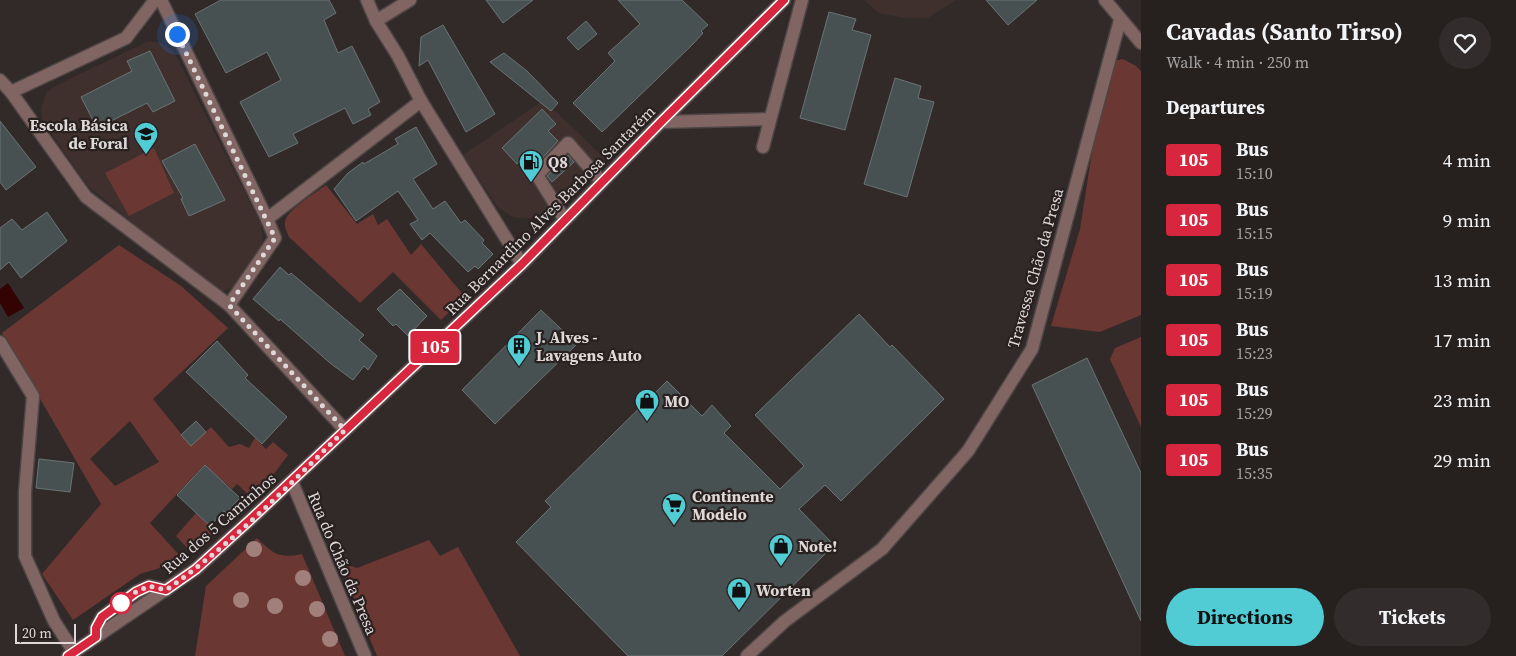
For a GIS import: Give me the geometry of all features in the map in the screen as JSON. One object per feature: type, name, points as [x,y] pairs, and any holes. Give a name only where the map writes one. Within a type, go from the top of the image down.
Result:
[{"type":"street","points":[[12,92],[126,38],[155,0]]},
{"type":"street","points":[[161,0],[275,238],[229,305]]},
{"type":"street","points":[[367,0],[376,21],[398,56],[421,101],[522,264]]},
{"type":"street","points":[[376,21],[410,0]]},
{"type":"street","name":"Rua Bernardino Alves Barbosa Santarém","points":[[292,482],[522,264],[784,0]]},
{"type":"street","points":[[763,147],[802,0]]},
{"type":"street","points":[[1105,0],[1141,43]]},
{"type":"street","name":"Travessa Chão da Presa","points":[[747,656],[785,621],[882,549],[968,451],[1032,349],[1120,20]]},
{"type":"street","points":[[0,80],[12,92],[86,197],[229,305],[345,430]]},
{"type":"street","points":[[267,219],[421,101]]},
{"type":"street","points":[[661,122],[770,118]]},
{"type":"street","points":[[565,220],[537,175],[568,143],[602,182]]},
{"type":"street","points":[[0,342],[33,396],[25,492],[25,556],[71,654]]},
{"type":"street","name":"Rua dos 5 Caminhos","points":[[71,654],[96,637],[96,628],[102,617],[136,592],[149,586],[166,590],[196,569],[292,482]]},
{"type":"street","name":"Rua do Chão da Presa","points":[[292,482],[365,656]]},
{"type":"shaded area","points":[[864,0],[956,0],[928,18],[905,18],[879,13]]},
{"type":"shaded area","name":"Escola Básica de Foral","points":[[147,42],[157,42],[174,52],[261,225],[263,238],[260,247],[234,286],[222,292],[214,289],[88,186],[42,120],[41,108],[48,91]]},
{"type":"shaded area","points":[[1123,59],[1141,71],[1141,315],[1100,332],[1051,326],[1080,229],[1100,101],[1114,61]]},
{"type":"shaded area","name":"Q8","points":[[544,100],[605,159],[547,215],[538,218],[519,218],[511,216],[498,207],[463,155]]},
{"type":"shaded area","points":[[154,148],[174,193],[129,216],[105,173]]},
{"type":"shaded area","points":[[326,185],[357,224],[373,214],[378,225],[387,219],[411,255],[421,244],[465,297],[441,320],[393,272],[360,303],[289,237],[285,228],[285,222],[291,212]]},
{"type":"shaded area","points":[[119,245],[181,286],[228,328],[153,399],[191,446],[211,427],[229,447],[240,444],[249,448],[255,438],[266,449],[273,442],[288,455],[268,482],[252,498],[237,484],[232,489],[204,465],[150,523],[180,556],[171,560],[173,564],[140,574],[73,620],[42,574],[101,504],[2,333]],"holes":[[[130,421],[159,462],[115,486],[90,459]]]},
{"type":"shaded area","points":[[8,283],[24,308],[8,317],[0,303],[0,289]]},
{"type":"shaded area","points":[[1141,337],[1141,427],[1110,359],[1115,348]]},
{"type":"shaded area","points":[[196,513],[216,532],[192,553],[176,536]]},
{"type":"shaded area","points":[[257,538],[277,554],[288,556],[302,554],[345,656],[195,656],[206,586]]},
{"type":"shaded area","points":[[429,540],[440,556],[458,547],[520,656],[377,656],[342,572],[345,567],[357,568]]},
{"type":"building","points":[[221,0],[329,0],[336,13],[324,20],[338,53],[352,46],[380,102],[368,109],[371,115],[353,124],[345,108],[293,134],[298,143],[269,157],[240,102],[281,80],[267,52],[226,73],[195,14]]},
{"type":"building","points":[[486,0],[533,0],[503,23]]},
{"type":"building","points":[[618,0],[682,0],[708,25],[701,31],[703,33],[693,44],[602,132],[573,103],[615,61],[608,53],[640,24]]},
{"type":"building","points":[[986,0],[1037,0],[1008,25]]},
{"type":"building","points":[[829,12],[856,19],[852,30],[871,35],[845,130],[800,118]]},
{"type":"building","points":[[586,21],[597,34],[578,50],[567,38]]},
{"type":"building","points":[[443,25],[495,114],[466,132],[428,60],[419,66],[421,37]]},
{"type":"building","points":[[150,51],[175,101],[153,112],[147,103],[97,128],[81,97],[132,71],[127,61]]},
{"type":"building","points":[[504,53],[527,71],[558,103],[551,111],[490,62]]},
{"type":"building","points":[[895,78],[921,86],[918,98],[934,102],[907,197],[864,184]]},
{"type":"building","points":[[542,109],[556,124],[548,131],[558,141],[536,165],[527,155],[517,164],[502,148]]},
{"type":"building","points":[[0,121],[36,167],[6,190],[0,182]]},
{"type":"building","points":[[416,127],[437,164],[413,179],[433,209],[445,201],[461,223],[465,220],[484,240],[482,243],[493,254],[478,269],[475,266],[468,272],[430,233],[422,240],[410,224],[418,220],[398,191],[356,221],[334,189],[348,173],[363,162],[364,164],[398,144],[395,139]]},
{"type":"building","points":[[195,144],[225,200],[189,216],[181,199],[183,198],[162,161]]},
{"type":"building","points":[[568,155],[574,162],[552,182],[547,176]]},
{"type":"building","points":[[47,212],[67,241],[21,278],[9,262],[0,270],[0,228],[12,219],[22,230]]},
{"type":"building","points":[[280,267],[289,275],[291,273],[364,335],[359,340],[377,356],[368,370],[364,366],[353,380],[253,299]]},
{"type":"building","points":[[400,289],[427,316],[408,336],[396,324],[393,326],[377,309]]},
{"type":"building","name":"J. Alves - Lavagens Auto","points":[[541,310],[577,344],[495,424],[462,390]]},
{"type":"building","name":"Continente Modelo","points":[[859,314],[944,399],[841,501],[825,485],[799,509],[834,545],[722,656],[628,656],[516,542],[551,507],[545,501],[667,381],[702,416],[712,405],[731,426],[724,433],[780,489],[804,466],[755,415]]},
{"type":"building","points":[[217,341],[248,375],[245,378],[287,417],[262,444],[186,372]]},
{"type":"building","points":[[1087,358],[1141,473],[1141,621],[1032,385]]},
{"type":"building","points":[[196,421],[206,432],[191,446],[181,435]]},
{"type":"building","points":[[39,459],[74,463],[70,492],[36,488]]},
{"type":"building","points":[[205,465],[240,498],[210,526],[177,495]]},
{"type":"bus line","name":"105","points":[[68,656],[96,637],[96,628],[102,617],[136,592],[149,586],[166,590],[196,569],[292,482],[522,264],[784,0]]},
{"type":"place","name":"Escola Básica de Foral","points":[[146,155]]},
{"type":"place","name":"Q8","points":[[531,183]]},
{"type":"place","name":"J. Alves - Lavagens Auto","points":[[519,367]]},
{"type":"place","name":"MO","points":[[647,422]]},
{"type":"place","name":"Continente Modelo","points":[[674,526]]},
{"type":"place","name":"Note!","points":[[781,567]]},
{"type":"place","name":"Worten","points":[[739,611]]},
{"type":"route","points":[[121,603],[136,592],[149,586],[166,590],[196,569],[292,482],[345,430],[229,305],[275,238],[177,34]]}]
